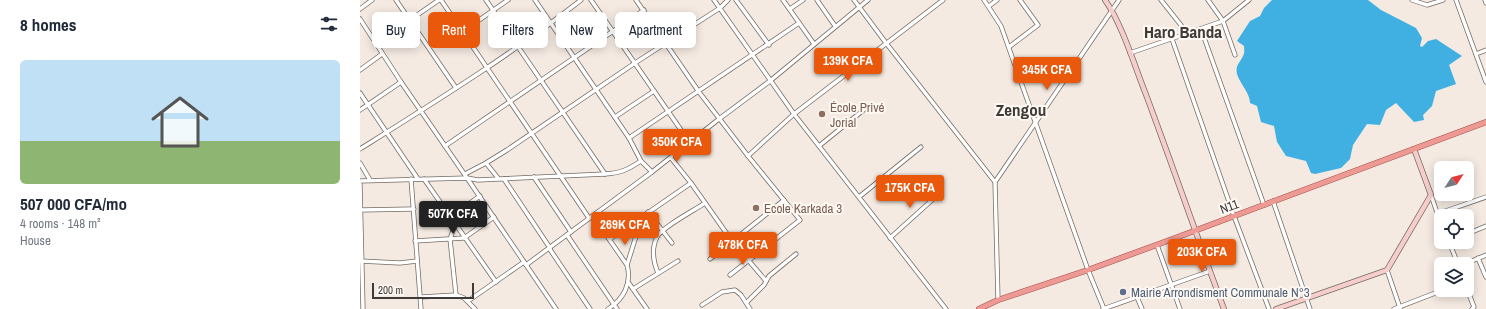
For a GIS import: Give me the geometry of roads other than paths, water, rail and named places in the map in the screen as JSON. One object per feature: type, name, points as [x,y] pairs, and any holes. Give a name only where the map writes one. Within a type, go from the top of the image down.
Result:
[{"type":"main road","name":"N11","points":[[979,309],[988,307],[998,300],[1088,270],[1196,231],[1486,122]]},
{"type":"street","points":[[360,9],[372,0]]},
{"type":"street","points":[[396,0],[404,12]]},
{"type":"street","points":[[420,13],[440,0],[448,12]]},
{"type":"street","points":[[486,0],[493,10]]},
{"type":"street","points":[[480,19],[508,0]]},
{"type":"street","points":[[535,0],[629,138],[641,161],[652,172]]},
{"type":"street","points":[[548,26],[582,0]]},
{"type":"street","points":[[591,0],[690,143]]},
{"type":"street","points":[[445,146],[644,10],[636,0]]},
{"type":"street","points":[[714,0],[794,114],[946,309]]},
{"type":"street","points":[[696,24],[720,8],[728,0]]},
{"type":"street","points":[[736,0],[769,45]]},
{"type":"street","points":[[783,0],[814,44]]},
{"type":"street","points":[[790,9],[803,0]]},
{"type":"street","points":[[817,0],[835,26]]},
{"type":"street","points":[[854,0],[995,182]]},
{"type":"street","points":[[468,301],[550,248],[671,158],[719,119],[770,81],[868,0]]},
{"type":"street","points":[[748,156],[794,114],[942,0]]},
{"type":"street","points":[[984,0],[1000,22],[1088,270],[1104,309],[1210,271]]},
{"type":"street","points":[[989,6],[997,0]]},
{"type":"street","points":[[1009,47],[1038,24],[1020,0]]},
{"type":"street","points":[[1105,0],[1112,9],[1130,53],[1224,309]]},
{"type":"street","points":[[998,300],[995,182],[1119,0]]},
{"type":"street","points":[[1161,0],[1188,34]]},
{"type":"street","points":[[1208,0],[1223,21],[1235,55]]},
{"type":"street","points":[[1130,53],[1223,21],[1249,0]]},
{"type":"street","points":[[1412,0],[1427,5],[1443,0]]},
{"type":"street","points":[[1456,0],[1486,82]]},
{"type":"street","points":[[360,19],[372,39]]},
{"type":"street","points":[[629,138],[753,56],[799,23]]},
{"type":"street","points":[[360,28],[364,25]]},
{"type":"street","points":[[1201,29],[1264,205]]},
{"type":"street","points":[[420,35],[456,88]]},
{"type":"street","points":[[1172,39],[1234,216],[1269,309]]},
{"type":"street","points":[[378,48],[494,216],[556,309]]},
{"type":"street","points":[[473,48],[560,177],[590,218]]},
{"type":"street","points":[[360,150],[487,68],[515,48]]},
{"type":"street","points":[[519,48],[605,174]]},
{"type":"street","points":[[466,176],[532,134],[635,63],[659,48]]},
{"type":"street","points":[[669,48],[698,92],[800,220],[730,275]]},
{"type":"street","points":[[1476,54],[1486,50]]},
{"type":"street","points":[[360,70],[382,54]]},
{"type":"street","points":[[360,110],[401,82]]},
{"type":"street","points":[[615,117],[654,91]]},
{"type":"street","points":[[360,93],[418,179]]},
{"type":"street","points":[[820,146],[866,108]]},
{"type":"street","points":[[859,197],[921,147]]},
{"type":"street","points":[[1414,149],[1435,209]]},
{"type":"street","points":[[671,158],[691,183],[732,241],[766,280]]},
{"type":"street","points":[[363,309],[360,182],[370,180],[411,180],[466,176],[478,180],[620,173],[628,170],[641,161]]},
{"type":"street","points":[[360,163],[370,180]]},
{"type":"street","points":[[486,163],[498,178]]},
{"type":"street","points":[[534,177],[572,232]]},
{"type":"street","points":[[424,179],[496,282]]},
{"type":"street","points":[[504,179],[590,309]]},
{"type":"street","points":[[411,180],[421,309]]},
{"type":"street","points":[[610,239],[691,183]]},
{"type":"street","points":[[890,238],[941,192]]},
{"type":"street","points":[[1276,309],[1387,270],[1431,195]]},
{"type":"street","points":[[450,216],[480,196]]},
{"type":"street","points":[[1451,209],[1486,197]]},
{"type":"street","points":[[710,259],[784,200]]},
{"type":"street","points":[[1273,202],[1310,309]]},
{"type":"street","points":[[658,273],[654,264],[653,251],[658,236],[663,231],[705,203]]},
{"type":"street","points":[[360,210],[414,209]]},
{"type":"street","points":[[648,212],[672,243]]},
{"type":"street","points":[[415,241],[464,238],[494,216]]},
{"type":"street","points":[[593,216],[627,264],[629,272],[628,282],[623,295],[608,309]]},
{"type":"street","points":[[455,225],[450,239],[456,295]]},
{"type":"street","points":[[1474,231],[1486,226]]},
{"type":"street","points":[[627,264],[636,233]]},
{"type":"street","points":[[567,235],[617,309]]},
{"type":"street","points":[[1157,245],[1180,309]]},
{"type":"street","points":[[747,302],[764,284],[769,276],[796,254]]},
{"type":"street","points":[[1474,260],[1486,255]]},
{"type":"street","points":[[1478,258],[1486,277]]},
{"type":"street","points":[[361,261],[400,263],[417,261]]},
{"type":"street","points":[[632,289],[678,261]]},
{"type":"street","points":[[1387,270],[1400,308]]},
{"type":"street","points":[[628,282],[647,309]]},
{"type":"street","points":[[702,305],[722,292],[732,290],[738,292],[747,302],[750,309]]},
{"type":"street","points":[[1394,309],[1400,308],[1434,294]]},
{"type":"street","points":[[420,297],[461,296],[475,309]]},
{"type":"street","points":[[1137,297],[1142,309]]},
{"type":"street","points":[[1470,297],[1474,307],[1472,309]]},
{"type":"water","points":[[1272,0],[1368,0],[1381,10],[1416,28],[1422,38],[1420,46],[1422,47],[1428,41],[1436,39],[1462,56],[1449,65],[1456,84],[1436,91],[1432,106],[1423,115],[1424,120],[1414,122],[1396,103],[1386,110],[1380,125],[1367,124],[1353,145],[1350,159],[1341,168],[1315,174],[1311,173],[1306,161],[1286,156],[1277,142],[1274,126],[1261,122],[1257,106],[1250,103],[1250,99],[1237,74],[1237,66],[1244,55],[1244,46],[1237,41],[1250,21],[1260,16],[1264,8]]},
{"type":"place","name":"École Privé Jorial","points":[[822,114]]},
{"type":"place","name":"Ecole Karkada 3","points":[[756,208]]},
{"type":"place","name":"Mairie Arrondisment Communale N°3","points":[[1123,292]]},
{"type":"district","name":"Haro Banda","points":[[1183,32]]},
{"type":"district","name":"Zengou","points":[[1021,110]]}]
